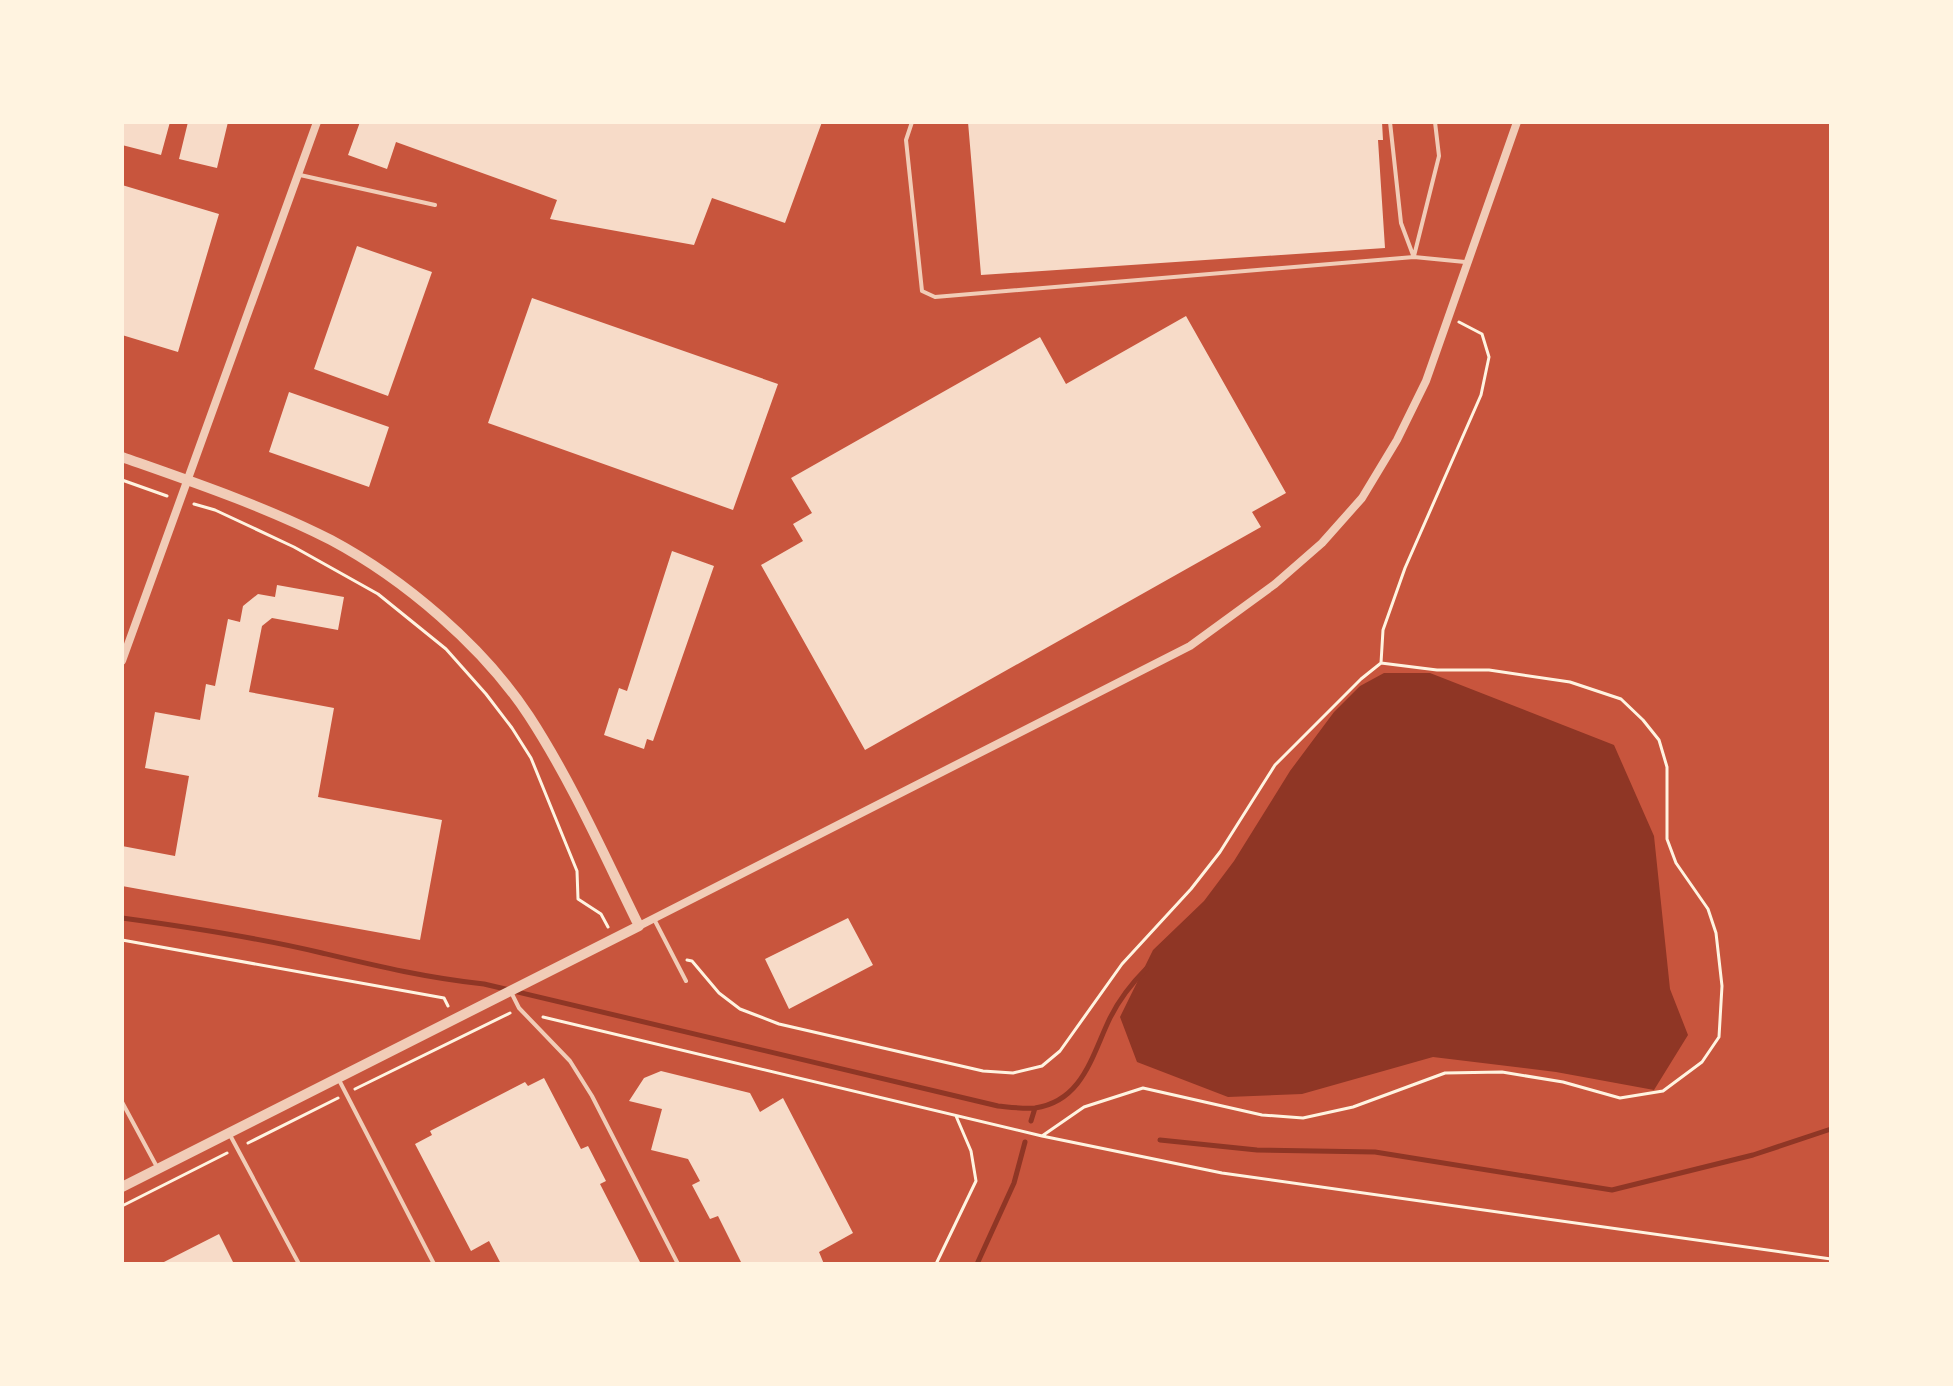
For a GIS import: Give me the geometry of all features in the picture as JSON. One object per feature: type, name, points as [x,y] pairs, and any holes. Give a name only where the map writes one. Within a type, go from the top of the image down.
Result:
[{"type":"street","points":[[122,661],[317,122]]},
{"type":"street","points":[[122,1187],[1190,646],[1231,618],[1322,543],[1362,498],[1397,440],[1426,381],[1517,122]]},
{"type":"street","points":[[122,457],[272,512],[333,542],[423,603],[462,638],[494,671],[528,714],[564,773],[639,926]]},
{"type":"lane","points":[[912,122],[906,140],[922,291],[935,297],[1414,257],[1467,262]]},
{"type":"lane","points":[[1390,122],[1401,223],[1414,257]]},
{"type":"lane","points":[[1414,257],[1439,156],[1435,122]]},
{"type":"lane","points":[[297,175],[435,205]]},
{"type":"lane","points":[[654,919],[686,981]]},
{"type":"lane","points":[[510,993],[519,1008],[570,1061],[592,1096],[678,1264]]},
{"type":"lane","points":[[338,1077],[434,1264]]},
{"type":"lane","points":[[122,1102],[158,1169]]},
{"type":"lane","points":[[229,1133],[299,1264]]},
{"type":"path","points":[[1381,663],[1383,630],[1401,580],[1481,395],[1489,357],[1482,334],[1448,318]]},
{"type":"path","points":[[122,480],[215,510],[294,547],[378,594],[446,649],[486,694],[531,758],[577,871],[578,899],[601,914],[613,938]]},
{"type":"path","points":[[674,958],[692,961],[719,993],[740,1009],[779,1024],[983,1071],[1013,1073],[1042,1066],[1060,1051],[1122,964],[1210,864],[1275,765],[1381,663],[1437,670],[1489,670],[1570,682],[1621,699],[1659,740],[1667,767],[1667,839],[1676,863],[1708,909],[1716,933],[1722,986],[1719,1037],[1702,1062],[1663,1091],[1620,1098],[1563,1082],[1502,1072],[1445,1073],[1353,1107],[1303,1118],[1262,1115],[1143,1088],[1084,1107],[1042,1136]]},
{"type":"path","points":[[122,940],[444,998],[463,1037]]},
{"type":"path","points":[[122,1206],[519,1008],[552,1020],[1042,1136],[1222,1173],[1831,1259]]},
{"type":"path","points":[[936,1264],[976,1181],[971,1151],[956,1114]]},
{"type":"shaded area","points":[[1384,673],[1430,673],[1614,745],[1654,836],[1670,989],[1688,1035],[1654,1090],[1556,1072],[1433,1057],[1302,1094],[1228,1097],[1137,1062],[1120,1017],[1153,950],[1204,901],[1234,861],[1290,771],[1334,712],[1360,686]]},
{"type":"building","points":[[122,122],[170,122],[161,155],[122,145]]},
{"type":"building","points":[[188,122],[228,122],[217,168],[179,159]]},
{"type":"building","points":[[360,122],[822,122],[785,223],[712,198],[694,245],[550,219],[557,200],[396,142],[387,169],[348,155]]},
{"type":"building","points":[[968,122],[1382,122],[1383,140],[1378,140],[1385,248],[981,275]]},
{"type":"building","points":[[122,185],[219,214],[178,352],[122,335]]},
{"type":"building","points":[[357,246],[432,272],[388,396],[314,369]]},
{"type":"building","points":[[532,298],[778,384],[733,510],[488,423]]},
{"type":"building","points":[[1186,316],[1286,493],[1252,512],[1261,527],[865,750],[761,565],[803,541],[793,524],[812,513],[791,478],[1040,337],[1066,384]]},
{"type":"building","points":[[289,392],[389,427],[369,487],[269,452]]},
{"type":"building","points":[[672,551],[714,566],[653,741],[647,739],[644,749],[604,735],[619,688],[627,691]]},
{"type":"building","points":[[277,585],[344,597],[338,630],[272,618],[262,626],[249,692],[334,708],[318,797],[442,820],[420,940],[122,886],[122,846],[175,856],[189,776],[145,768],[155,712],[200,720],[206,684],[215,686],[228,619],[240,622],[243,606],[258,594],[275,597]]},
{"type":"building","points":[[848,918],[873,965],[789,1009],[765,959]]},
{"type":"building","points":[[661,1071],[750,1093],[760,1112],[783,1098],[853,1233],[819,1252],[824,1264],[742,1264],[718,1216],[710,1219],[692,1185],[700,1181],[688,1159],[651,1150],[662,1109],[629,1101],[644,1078]]},
{"type":"building","points":[[544,1078],[581,1149],[588,1146],[606,1181],[600,1184],[641,1264],[501,1264],[489,1241],[471,1251],[415,1144],[432,1135],[430,1131],[525,1082],[528,1086]]},
{"type":"building","points":[[219,1234],[233,1262],[160,1264]]},
{"type":"waterway","points":[[122,918],[247,937],[402,971],[484,984],[998,1106],[1021,1108],[1051,1104],[1075,1086],[1091,1061],[1117,1005],[1146,969]]},
{"type":"waterway","points":[[1031,1121],[1035,1108]]},
{"type":"waterway","points":[[1160,1140],[1257,1150],[1375,1152],[1612,1190],[1753,1155],[1831,1129]]},
{"type":"waterway","points":[[977,1264],[1014,1183],[1025,1142]]}]
